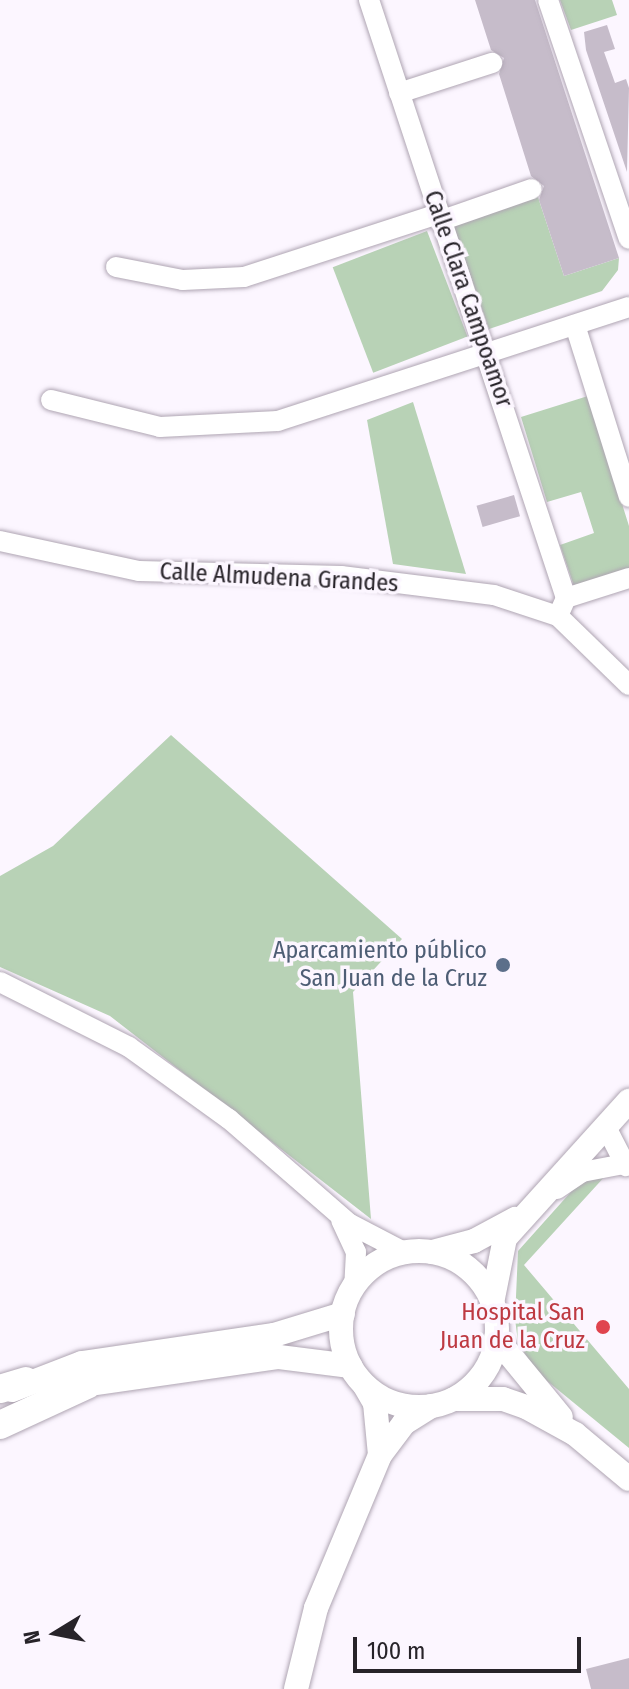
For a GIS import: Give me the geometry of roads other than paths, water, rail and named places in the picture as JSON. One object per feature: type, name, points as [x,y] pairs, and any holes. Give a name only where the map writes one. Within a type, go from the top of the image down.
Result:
[{"type":"highway","points":[[0,1425],[87,1385]]},
{"type":"main road","points":[[296,1689],[316,1608],[380,1455],[404,1423],[441,1403],[485,1370],[496,1338],[492,1303],[499,1252],[532,1206],[629,1101]]},
{"type":"main road","points":[[380,1455],[375,1403],[357,1375],[343,1314],[354,1285],[380,1261],[404,1252],[432,1252],[474,1241],[532,1206]]},
{"type":"main road","points":[[432,1252],[464,1265],[492,1303]]},
{"type":"main road","points":[[0,1398],[13,1385],[128,1354],[303,1330],[343,1314]]},
{"type":"main road","points":[[496,1338],[575,1434],[629,1479]]},
{"type":"main road","points":[[0,1411],[54,1389],[279,1357],[357,1375],[395,1403],[503,1399],[575,1434]]},
{"type":"street","name":"Calle Clara Campoamor","points":[[369,0],[439,218],[488,355],[562,607]]},
{"type":"street","points":[[548,0],[629,239]]},
{"type":"street","points":[[399,93],[492,63]]},
{"type":"street","points":[[116,267],[183,280],[244,277],[532,189]]},
{"type":"street","points":[[51,400],[160,427],[248,426],[310,414],[628,306]]},
{"type":"street","points":[[575,325],[629,497]]},
{"type":"street","name":"Calle Almudena Grandes","points":[[0,541],[139,571],[341,576],[477,592],[562,607],[629,685]]},
{"type":"street","points":[[562,607],[629,578]]},
{"type":"street","points":[[0,982],[139,1054],[338,1213],[404,1252]]},
{"type":"street","points":[[532,1206],[582,1172],[627,1164],[606,1127]]},
{"type":"street","points":[[338,1213],[356,1252],[354,1285]]},
{"type":"place","name":"Aparcamiento público San Juan de la Cruz","points":[[503,965]]},
{"type":"place","name":"Hospital San Juan de la Cruz","points":[[603,1327]]}]
